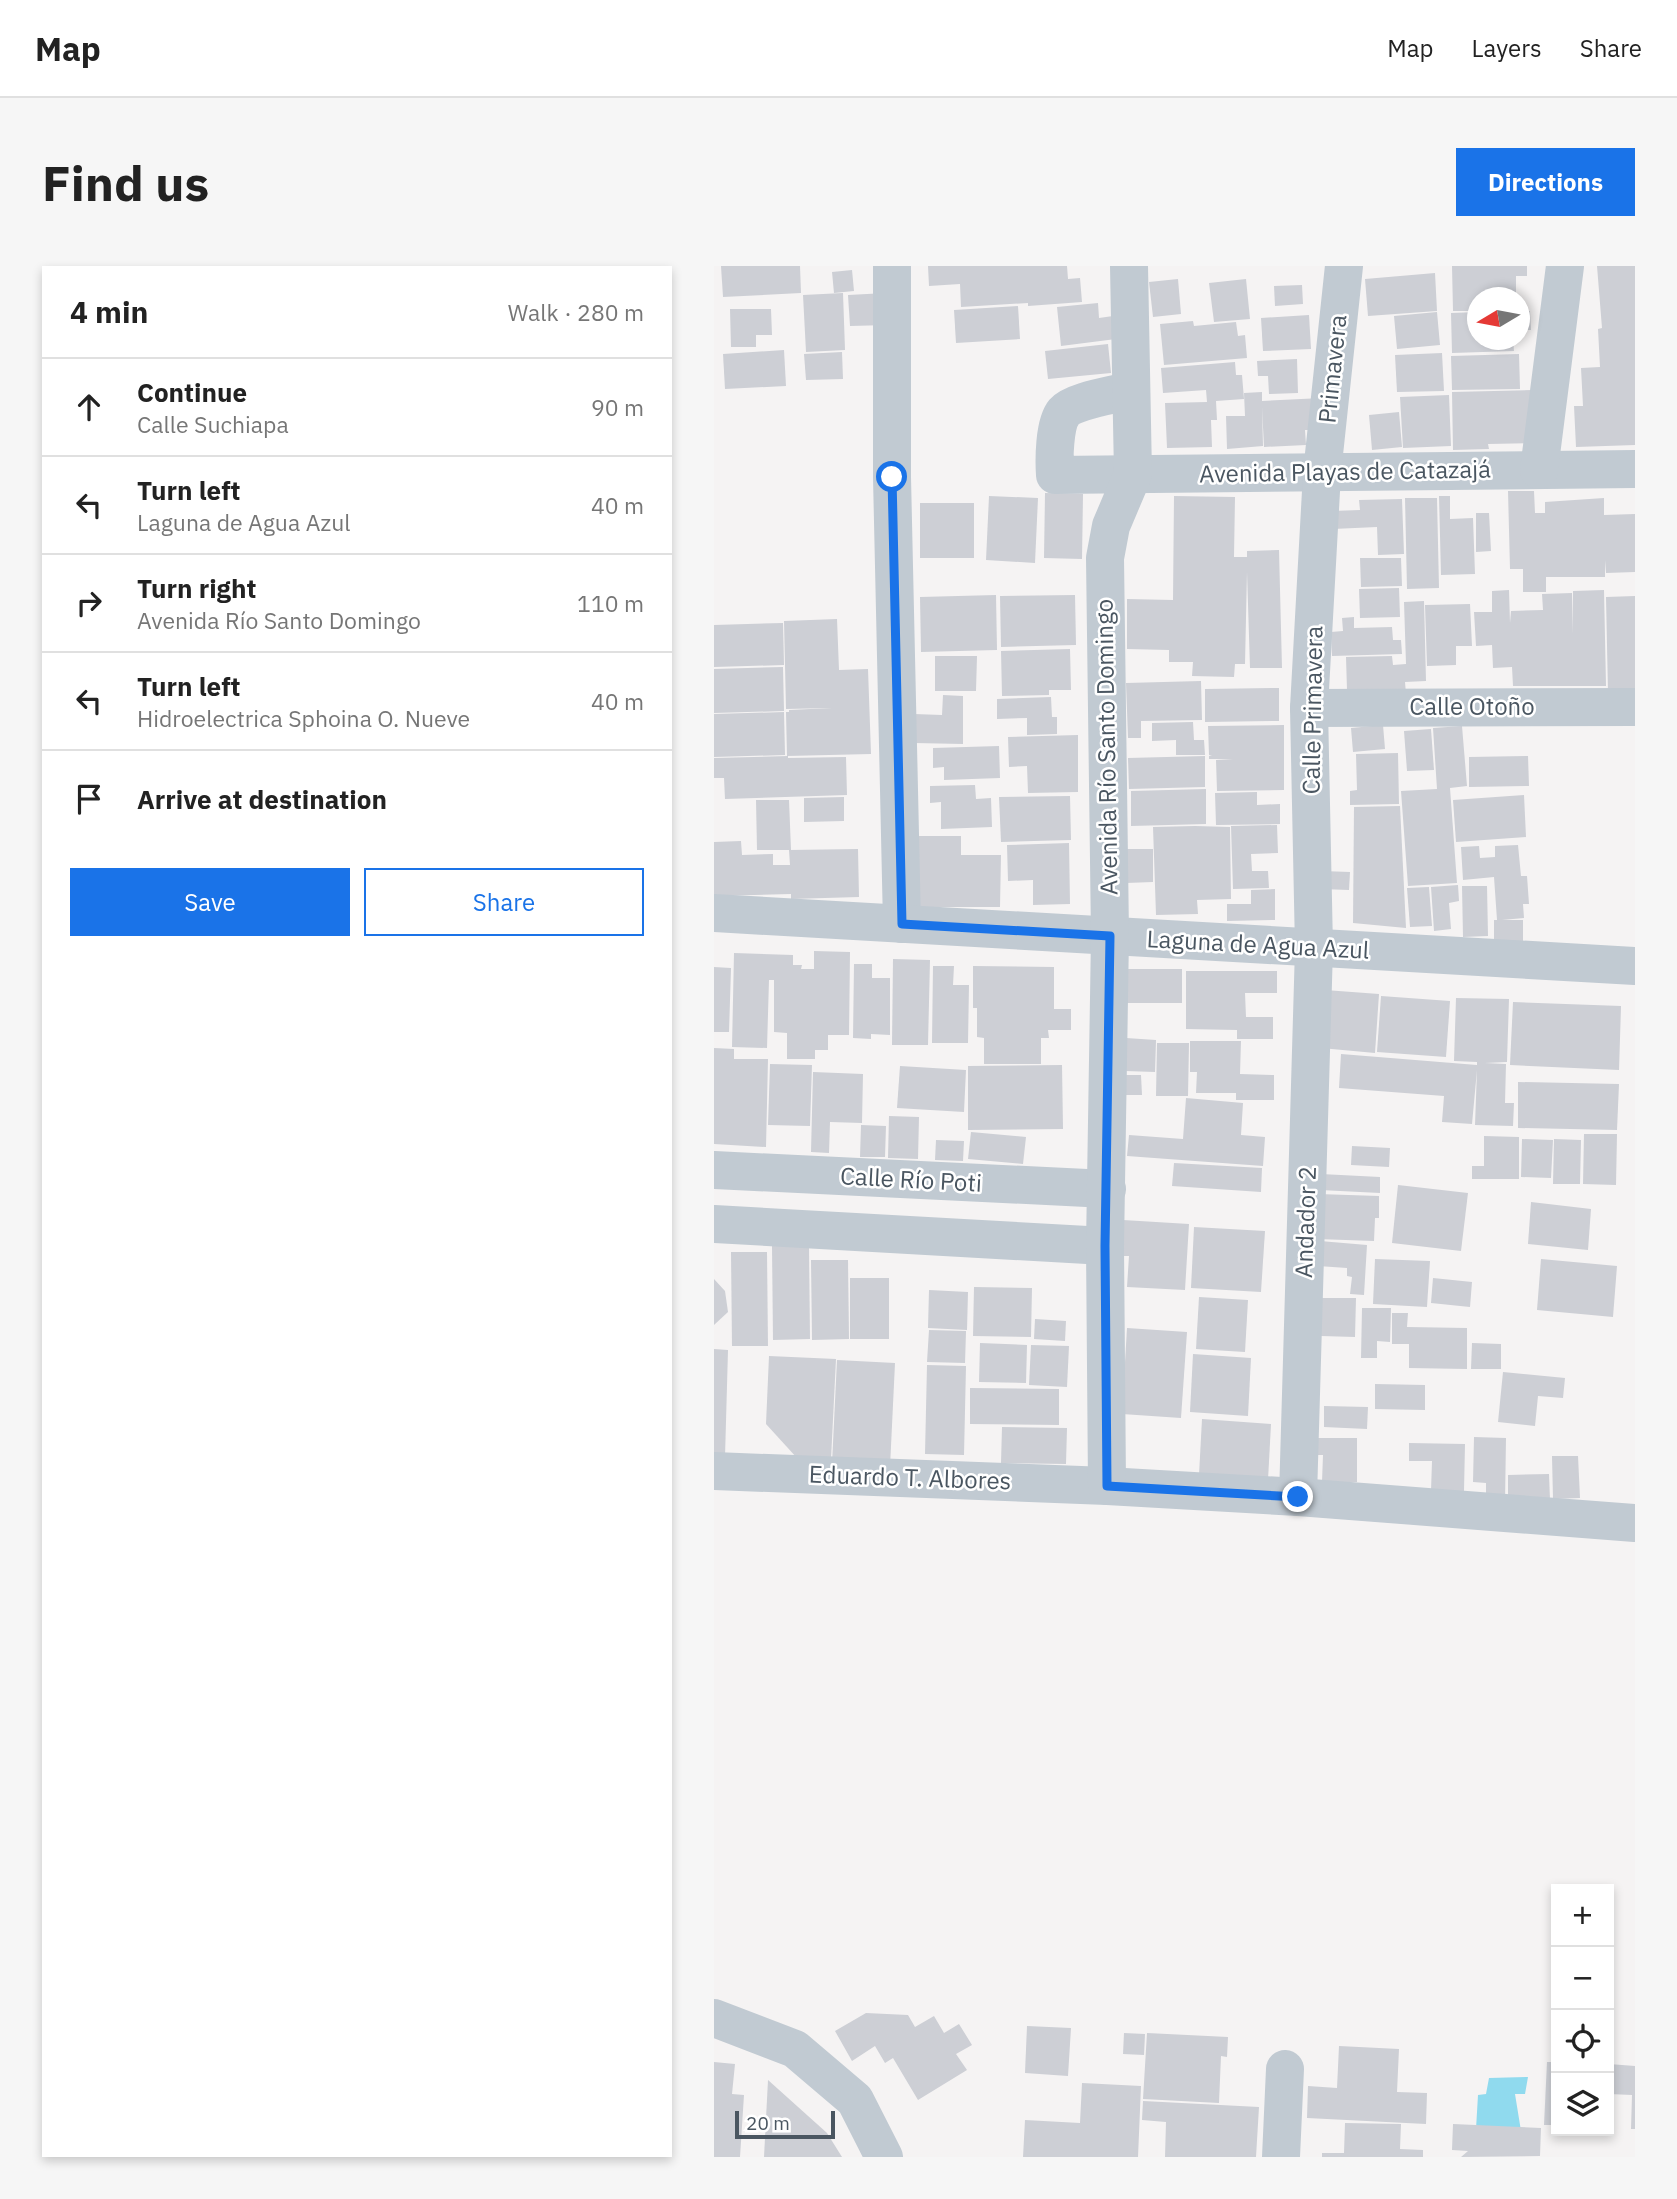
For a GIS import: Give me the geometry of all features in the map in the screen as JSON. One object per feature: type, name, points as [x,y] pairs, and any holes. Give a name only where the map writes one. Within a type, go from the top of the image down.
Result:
[{"type":"street","points":[[892,266],[892,477],[902,924]]},
{"type":"street","name":"Avenida Río Santo Domingo","points":[[1107,1486],[1105,1246],[1110,936],[1105,558],[1111,526],[1133,474],[1129,266]]},
{"type":"street","name":"Primavera","points":[[1322,473],[1344,266]]},
{"type":"street","points":[[1539,471],[1565,266]]},
{"type":"street","name":"Avenida Playas de Catazajá","points":[[1131,390],[1072,406],[1063,413],[1054,446],[1055,475],[1635,469]]},
{"type":"street","name":"Calle Primavera","points":[[1314,948],[1309,708],[1322,473]]},
{"type":"street","name":"Calle Otoño","points":[[1309,708],[1635,707]]},
{"type":"street","name":"Laguna de Agua Azul","points":[[714,913],[1635,967]]},
{"type":"street","name":"Andador 2","points":[[1298,1497],[1314,948]]},
{"type":"street","name":"Calle Río Poti","points":[[714,1170],[1107,1189]]},
{"type":"street","points":[[714,1224],[1105,1246]]},
{"type":"street","name":"Eduardo T. Albores","points":[[714,1471],[1107,1486],[1298,1497],[1635,1523]]},
{"type":"street","points":[[714,2018],[794,2049],[855,2100],[884,2157]]},
{"type":"street","points":[[1281,2157],[1285,2069]]},
{"type":"water","points":[[1528,2077],[1525,2094],[1515,2094],[1521,2131],[1476,2129],[1478,2095],[1486,2094],[1489,2078]]},
{"type":"building","points":[[721,266],[800,266],[801,293],[723,297]]},
{"type":"building","points":[[928,266],[1067,266],[1068,279],[1080,278],[1082,302],[961,307],[960,284],[929,286]]},
{"type":"building","points":[[1452,266],[1527,266],[1527,276],[1516,276],[1516,287],[1467,287],[1467,311],[1453,311]]},
{"type":"building","points":[[1597,266],[1635,266],[1635,445],[1576,447],[1574,406],[1583,406],[1581,368],[1600,367],[1598,329],[1602,328]]},
{"type":"building","points":[[852,270],[854,291],[834,293],[832,272]]},
{"type":"building","points":[[1435,273],[1437,311],[1368,316],[1365,279]]},
{"type":"building","points":[[1178,279],[1181,314],[1153,317],[1149,282]]},
{"type":"building","points":[[1246,279],[1250,319],[1214,322],[1209,283]]},
{"type":"building","points":[[1302,285],[1303,304],[1275,306],[1274,286]]},
{"type":"building","points":[[843,293],[845,350],[806,352],[803,295]]},
{"type":"building","points":[[886,293],[888,325],[850,326],[848,295]]},
{"type":"building","points":[[1098,303],[1099,318],[1113,316],[1116,339],[1061,346],[1057,307]]},
{"type":"building","points":[[1018,306],[1020,339],[956,343],[954,310]]},
{"type":"building","points":[[730,309],[771,309],[772,335],[756,335],[756,347],[731,347]]},
{"type":"building","points":[[1437,312],[1440,345],[1397,349],[1394,316]]},
{"type":"building","points":[[1467,312],[1467,350],[1514,351],[1452,353],[1451,313]]},
{"type":"building","points":[[1309,315],[1311,349],[1263,351],[1261,318]]},
{"type":"building","points":[[1193,321],[1194,326],[1236,322],[1238,336],[1245,335],[1247,358],[1164,365],[1160,324]]},
{"type":"building","points":[[1108,344],[1111,373],[1048,379],[1045,351]]},
{"type":"building","points":[[784,350],[786,386],[725,389],[723,354]]},
{"type":"building","points":[[842,352],[843,379],[806,380],[804,354]]},
{"type":"building","points":[[1442,353],[1444,391],[1397,392],[1395,355]]},
{"type":"building","points":[[1519,354],[1520,389],[1452,390],[1451,356]]},
{"type":"building","points":[[1297,359],[1298,393],[1269,394],[1268,376],[1258,376],[1257,361]]},
{"type":"building","points":[[1235,362],[1236,375],[1242,375],[1244,399],[1216,401],[1217,420],[1211,420],[1212,447],[1167,448],[1165,403],[1207,402],[1206,390],[1163,393],[1161,368]]},
{"type":"building","points":[[1531,390],[1533,443],[1488,444],[1489,449],[1453,450],[1452,392]]},
{"type":"building","points":[[1262,392],[1262,401],[1322,398],[1323,430],[1305,430],[1306,445],[1264,447],[1262,407],[1263,446],[1227,449],[1226,416],[1245,416],[1244,393]]},
{"type":"building","points":[[1449,395],[1451,446],[1403,448],[1400,397]]},
{"type":"building","points":[[1399,412],[1402,447],[1372,450],[1369,415]]},
{"type":"building","points":[[1508,491],[1534,491],[1535,513],[1545,513],[1545,502],[1604,498],[1604,515],[1635,514],[1635,572],[1606,573],[1605,560],[1605,577],[1546,577],[1546,592],[1523,592],[1523,569],[1510,569]]},
{"type":"building","points":[[1045,493],[1083,494],[1082,559],[1044,558]]},
{"type":"building","points":[[989,496],[1038,498],[1035,563],[986,560]]},
{"type":"building","points":[[1174,496],[1235,497],[1234,557],[1247,557],[1247,551],[1279,550],[1282,668],[1250,668],[1247,572],[1245,664],[1235,664],[1234,677],[1192,676],[1193,662],[1169,662],[1169,650],[1127,649],[1127,599],[1173,600]]},
{"type":"building","points":[[1439,496],[1450,496],[1450,519],[1473,518],[1475,574],[1441,575]]},
{"type":"building","points":[[1405,498],[1437,498],[1439,588],[1407,589]]},
{"type":"building","points":[[1402,499],[1404,554],[1378,555],[1377,527],[1333,529],[1332,511],[1360,510],[1359,500]]},
{"type":"building","points":[[920,503],[974,503],[974,558],[920,558]]},
{"type":"building","points":[[1476,513],[1489,513],[1491,551],[1476,552]]},
{"type":"building","points":[[1360,558],[1401,558],[1402,586],[1361,587]]},
{"type":"building","points":[[1399,588],[1400,617],[1360,618],[1359,589]]},
{"type":"building","points":[[1509,590],[1510,623],[1511,611],[1543,610],[1542,594],[1572,593],[1573,634],[1573,591],[1604,590],[1606,686],[1513,686],[1512,667],[1493,668],[1492,645],[1476,646],[1474,612],[1492,612],[1492,591]]},
{"type":"building","points":[[996,595],[997,650],[921,652],[920,597]]},
{"type":"building","points":[[1075,595],[1076,645],[1001,647],[1000,596]]},
{"type":"building","points":[[1635,596],[1635,693],[1608,693],[1606,597]]},
{"type":"building","points":[[1424,601],[1426,681],[1405,682],[1406,694],[1347,690],[1346,657],[1392,656],[1393,665],[1406,664],[1404,602]]},
{"type":"building","points":[[1470,604],[1472,646],[1456,646],[1456,665],[1427,666],[1425,605]]},
{"type":"building","points":[[1354,617],[1354,628],[1392,627],[1393,640],[1401,640],[1402,654],[1332,656],[1331,632],[1343,631],[1342,618]]},
{"type":"building","points":[[837,619],[839,670],[868,669],[871,754],[787,756],[786,712],[832,708],[786,709],[784,621]]},
{"type":"building","points":[[783,623],[784,665],[714,667],[714,625]]},
{"type":"building","points":[[1070,649],[1071,690],[1049,690],[1049,695],[1002,696],[1001,651]]},
{"type":"building","points":[[935,656],[977,656],[976,691],[935,691]]},
{"type":"building","points":[[783,667],[784,711],[714,713],[714,669]]},
{"type":"building","points":[[1201,681],[1202,720],[1141,721],[1141,738],[1128,738],[1126,683]]},
{"type":"building","points":[[1279,688],[1279,721],[1205,722],[1205,689]]},
{"type":"building","points":[[943,695],[963,696],[963,744],[914,743],[914,714],[942,715]]},
{"type":"building","points":[[1051,697],[1052,717],[1057,717],[1057,734],[1027,735],[1027,718],[997,719],[997,699]]},
{"type":"building","points":[[784,712],[785,755],[714,757],[714,714]]},
{"type":"building","points":[[1193,722],[1194,740],[1204,740],[1205,755],[1176,755],[1176,740],[1152,741],[1152,723]]},
{"type":"building","points":[[1284,725],[1284,790],[1217,791],[1216,760],[1233,759],[1209,759],[1212,755],[1209,755],[1208,726]]},
{"type":"building","points":[[1383,725],[1385,749],[1353,752],[1351,728]]},
{"type":"building","points":[[1462,726],[1467,786],[1450,788],[1457,883],[1408,886],[1401,791],[1437,789],[1433,728]]},
{"type":"building","points":[[1431,729],[1434,770],[1407,771],[1404,731]]},
{"type":"building","points":[[1078,735],[1078,792],[1028,793],[1027,766],[1009,767],[1008,737]]},
{"type":"building","points":[[999,746],[1000,778],[944,780],[944,767],[933,768],[933,748]]},
{"type":"building","points":[[1398,753],[1399,804],[1350,805],[1350,791],[1357,790],[1356,754]]},
{"type":"building","points":[[1205,756],[1205,787],[1129,789],[1128,758]]},
{"type":"building","points":[[1528,756],[1529,786],[1469,787],[1469,757]]},
{"type":"building","points":[[846,757],[847,795],[725,799],[724,778],[714,778],[714,758]]},
{"type":"building","points":[[975,785],[976,799],[991,798],[992,827],[941,829],[941,802],[930,803],[930,786]]},
{"type":"building","points":[[1206,789],[1206,824],[1131,826],[1131,791]]},
{"type":"building","points":[[1257,792],[1257,805],[1280,804],[1280,824],[1216,825],[1215,793]]},
{"type":"building","points":[[1524,795],[1526,837],[1456,842],[1453,800]]},
{"type":"building","points":[[1070,796],[1071,840],[1001,842],[999,797]]},
{"type":"building","points":[[844,797],[844,821],[804,822],[804,798]]},
{"type":"building","points":[[756,800],[789,800],[791,850],[757,850]]},
{"type":"building","points":[[1400,806],[1406,928],[1353,923],[1354,807]]},
{"type":"building","points":[[1277,825],[1278,853],[1251,854],[1252,871],[1268,871],[1269,888],[1233,889],[1231,826]]},
{"type":"building","points":[[1153,827],[1230,827],[1231,899],[1197,900],[1198,914],[1156,915]]},
{"type":"building","points":[[913,836],[961,836],[961,855],[1001,855],[1000,907],[913,907]]},
{"type":"building","points":[[741,841],[742,855],[773,854],[773,865],[790,865],[789,850],[858,849],[859,897],[791,899],[791,894],[714,896],[714,842]]},
{"type":"building","points":[[1069,843],[1070,904],[1033,905],[1033,880],[1008,881],[1007,845]]},
{"type":"building","points":[[1518,845],[1521,876],[1527,876],[1529,904],[1523,904],[1524,918],[1502,920],[1523,920],[1523,942],[1494,941],[1494,920],[1497,920],[1494,877],[1463,880],[1461,847],[1479,846],[1480,858],[1495,857],[1495,846]]},
{"type":"building","points":[[1125,849],[1153,849],[1153,882],[1126,883]]},
{"type":"building","points":[[1322,871],[1350,872],[1349,890],[1321,889]]},
{"type":"building","points":[[1458,885],[1459,901],[1449,903],[1451,929],[1434,931],[1431,887]]},
{"type":"building","points":[[1462,886],[1487,886],[1488,936],[1463,937]]},
{"type":"building","points":[[1429,887],[1432,926],[1410,927],[1407,888]]},
{"type":"building","points":[[1275,889],[1275,920],[1227,921],[1227,904],[1251,904],[1251,890]]},
{"type":"building","points":[[814,951],[850,952],[849,1035],[828,1035],[828,1050],[815,1050],[815,1059],[787,1059],[787,1033],[774,1032],[774,980],[769,980],[767,1048],[732,1047],[734,953],[793,955],[793,965],[802,965],[801,969],[814,969]]},
{"type":"building","points":[[893,959],[930,960],[928,1045],[892,1045]]},
{"type":"building","points":[[854,964],[872,964],[872,978],[890,978],[890,1035],[871,1034],[871,1039],[853,1038]]},
{"type":"building","points":[[933,966],[954,966],[953,985],[969,985],[968,1043],[932,1043]]},
{"type":"building","points":[[973,966],[1054,967],[1054,1009],[1071,1009],[1071,1030],[1048,1030],[1049,1038],[1041,1038],[1041,1064],[984,1064],[984,1038],[977,1037],[977,1008],[973,1008]]},
{"type":"building","points":[[714,967],[731,968],[729,1032],[714,1032]]},
{"type":"building","points":[[1126,969],[1182,969],[1182,1003],[1126,1003]]},
{"type":"building","points":[[1186,971],[1277,971],[1277,993],[1245,993],[1246,1017],[1273,1017],[1273,1039],[1237,1039],[1237,1030],[1186,1029]]},
{"type":"building","points":[[1325,990],[1379,994],[1375,1053],[1321,1048]]},
{"type":"building","points":[[1381,996],[1450,1001],[1446,1057],[1377,1052]]},
{"type":"building","points":[[1456,998],[1509,999],[1507,1062],[1485,1063],[1506,1064],[1505,1103],[1514,1103],[1513,1126],[1475,1125],[1477,1070],[1472,1124],[1442,1122],[1444,1096],[1339,1088],[1341,1054],[1477,1065],[1477,1062],[1454,1061]]},
{"type":"building","points":[[1513,1002],[1621,1006],[1619,1070],[1510,1065]]},
{"type":"building","points":[[1126,1038],[1156,1040],[1155,1072],[1125,1071]]},
{"type":"building","points":[[1190,1041],[1241,1041],[1240,1074],[1274,1075],[1274,1100],[1236,1100],[1236,1093],[1196,1093],[1197,1072],[1190,1072]]},
{"type":"building","points":[[1157,1043],[1189,1043],[1188,1096],[1156,1096]]},
{"type":"building","points":[[714,1048],[734,1049],[734,1059],[768,1059],[766,1147],[714,1144]]},
{"type":"building","points":[[770,1064],[812,1065],[810,1126],[768,1125]]},
{"type":"building","points":[[1062,1065],[1063,1129],[968,1130],[968,1066]]},
{"type":"building","points":[[900,1066],[966,1070],[964,1112],[897,1108]]},
{"type":"building","points":[[813,1072],[863,1074],[862,1123],[830,1122],[829,1153],[811,1152]]},
{"type":"building","points":[[1126,1075],[1141,1075],[1142,1095],[1126,1095]]},
{"type":"building","points":[[1518,1082],[1619,1084],[1617,1130],[1518,1128]]},
{"type":"building","points":[[1186,1098],[1243,1103],[1241,1135],[1265,1137],[1263,1166],[1127,1156],[1129,1135],[1183,1139]]},
{"type":"building","points":[[889,1116],[919,1117],[918,1159],[888,1158]]},
{"type":"building","points":[[861,1125],[886,1126],[885,1157],[860,1157]]},
{"type":"building","points":[[971,1132],[1026,1137],[1023,1164],[968,1159]]},
{"type":"building","points":[[1584,1134],[1617,1134],[1616,1185],[1583,1184]]},
{"type":"building","points":[[1484,1136],[1519,1137],[1519,1179],[1472,1179],[1472,1166],[1484,1166]]},
{"type":"building","points":[[1522,1139],[1553,1140],[1551,1178],[1521,1177]]},
{"type":"building","points":[[1554,1139],[1581,1140],[1580,1184],[1553,1184]]},
{"type":"building","points":[[936,1140],[964,1141],[963,1161],[935,1160]]},
{"type":"building","points":[[1352,1146],[1390,1148],[1389,1167],[1351,1165]]},
{"type":"building","points":[[1174,1163],[1262,1168],[1261,1192],[1172,1186]]},
{"type":"building","points":[[1321,1174],[1380,1177],[1380,1193],[1320,1190]]},
{"type":"building","points":[[1398,1185],[1468,1193],[1461,1251],[1392,1243]]},
{"type":"building","points":[[1318,1194],[1379,1196],[1379,1218],[1375,1218],[1374,1241],[1317,1239]]},
{"type":"building","points":[[1531,1202],[1591,1209],[1588,1250],[1528,1244]]},
{"type":"building","points":[[1123,1220],[1189,1224],[1185,1290],[1127,1287],[1129,1256],[1121,1256]]},
{"type":"building","points":[[1194,1227],[1265,1231],[1261,1292],[1191,1288]]},
{"type":"building","points":[[1320,1241],[1367,1245],[1364,1295],[1350,1294],[1352,1277],[1347,1276],[1347,1268],[1318,1266]]},
{"type":"building","points":[[772,1246],[809,1246],[810,1339],[773,1340]]},
{"type":"building","points":[[731,1252],[767,1252],[768,1346],[732,1346]]},
{"type":"building","points":[[1375,1259],[1430,1261],[1427,1307],[1373,1304]]},
{"type":"building","points":[[1541,1259],[1617,1266],[1613,1317],[1537,1310]]},
{"type":"building","points":[[811,1260],[848,1260],[849,1339],[812,1340]]},
{"type":"building","points":[[850,1278],[889,1278],[889,1339],[850,1339]]},
{"type":"building","points":[[1433,1278],[1472,1282],[1470,1307],[1431,1303]]},
{"type":"building","points":[[714,1279],[725,1291],[728,1312],[714,1325]]},
{"type":"building","points":[[974,1287],[1032,1288],[1031,1337],[973,1336]]},
{"type":"building","points":[[929,1290],[968,1292],[967,1330],[928,1328]]},
{"type":"building","points":[[1199,1297],[1248,1300],[1245,1352],[1196,1349]]},
{"type":"building","points":[[1321,1298],[1356,1298],[1355,1337],[1321,1336]]},
{"type":"building","points":[[1362,1308],[1391,1308],[1390,1342],[1377,1341],[1377,1358],[1361,1358]]},
{"type":"building","points":[[1392,1313],[1408,1313],[1407,1327],[1467,1328],[1467,1369],[1409,1368],[1409,1344],[1392,1344]]},
{"type":"building","points":[[1035,1319],[1066,1321],[1065,1341],[1034,1339]]},
{"type":"building","points":[[1127,1328],[1187,1332],[1181,1418],[1122,1414]]},
{"type":"building","points":[[929,1330],[966,1331],[965,1363],[927,1362]]},
{"type":"building","points":[[980,1343],[1027,1345],[1026,1383],[979,1382]]},
{"type":"building","points":[[1472,1343],[1501,1344],[1501,1369],[1471,1369]]},
{"type":"building","points":[[1031,1345],[1069,1346],[1067,1387],[1029,1385]]},
{"type":"building","points":[[714,1349],[728,1350],[725,1457],[714,1457]]},
{"type":"building","points":[[1193,1354],[1251,1358],[1248,1416],[1190,1412]]},
{"type":"building","points":[[769,1356],[836,1359],[831,1459],[797,1458],[766,1424]]},
{"type":"building","points":[[837,1360],[895,1363],[890,1467],[832,1464]]},
{"type":"building","points":[[927,1365],[966,1366],[964,1455],[925,1454]]},
{"type":"building","points":[[1503,1372],[1565,1378],[1563,1398],[1538,1396],[1535,1426],[1498,1422]]},
{"type":"building","points":[[1375,1384],[1425,1385],[1425,1410],[1375,1409]]},
{"type":"building","points":[[970,1388],[1059,1389],[1059,1425],[970,1424]]},
{"type":"building","points":[[1324,1406],[1368,1407],[1367,1429],[1324,1427]]},
{"type":"building","points":[[1202,1419],[1271,1424],[1268,1480],[1199,1475]]},
{"type":"building","points":[[1002,1427],[1067,1428],[1066,1464],[1001,1463]]},
{"type":"building","points":[[1474,1437],[1506,1438],[1505,1503],[1486,1502],[1486,1483],[1473,1482]]},
{"type":"building","points":[[1318,1438],[1357,1438],[1357,1482],[1322,1482],[1323,1455],[1318,1455]]},
{"type":"building","points":[[1409,1443],[1465,1444],[1464,1491],[1431,1491],[1432,1461],[1409,1461]]},
{"type":"building","points":[[1552,1456],[1578,1456],[1580,1498],[1553,1499]]},
{"type":"building","points":[[1549,1474],[1550,1500],[1508,1501],[1508,1475]]},
{"type":"building","points":[[866,2013],[908,2015],[915,2027],[934,2016],[944,2033],[959,2024],[972,2045],[956,2054],[967,2070],[918,2100],[893,2058],[885,2063],[875,2046],[852,2061],[835,2031]]},
{"type":"building","points":[[1027,2026],[1071,2028],[1068,2076],[1025,2073]]},
{"type":"building","points":[[1124,2033],[1145,2034],[1144,2055],[1123,2054]]},
{"type":"building","points":[[1147,2033],[1228,2037],[1227,2057],[1221,2056],[1219,2103],[1143,2099]]},
{"type":"building","points":[[1339,2046],[1399,2049],[1397,2092],[1427,2093],[1426,2124],[1307,2118],[1308,2086],[1337,2088]]},
{"type":"building","points":[[714,2062],[735,2064],[732,2094],[744,2095],[740,2157],[714,2157]]},
{"type":"building","points":[[1547,2062],[1551,2062],[1551,2125],[1544,2125]]},
{"type":"building","points":[[1614,2064],[1635,2066],[1635,2129],[1631,2129],[1632,2095],[1614,2094]]},
{"type":"building","points":[[768,2080],[827,2133],[842,2157],[764,2157]]},
{"type":"building","points":[[1082,2083],[1141,2086],[1138,2157],[1023,2157],[1025,2120],[1080,2123]]},
{"type":"building","points":[[1143,2101],[1259,2107],[1256,2157],[1165,2157],[1166,2122],[1142,2120]]},
{"type":"building","points":[[1345,2123],[1401,2124],[1400,2149],[1423,2150],[1423,2157],[1322,2157],[1322,2153],[1344,2153]]},
{"type":"building","points":[[1453,2124],[1541,2128],[1540,2156],[1461,2157],[1468,2151],[1452,2150]]},
{"type":"route","points":[[892,477],[902,924],[1110,936],[1105,1246],[1107,1486],[1298,1497]]}]
